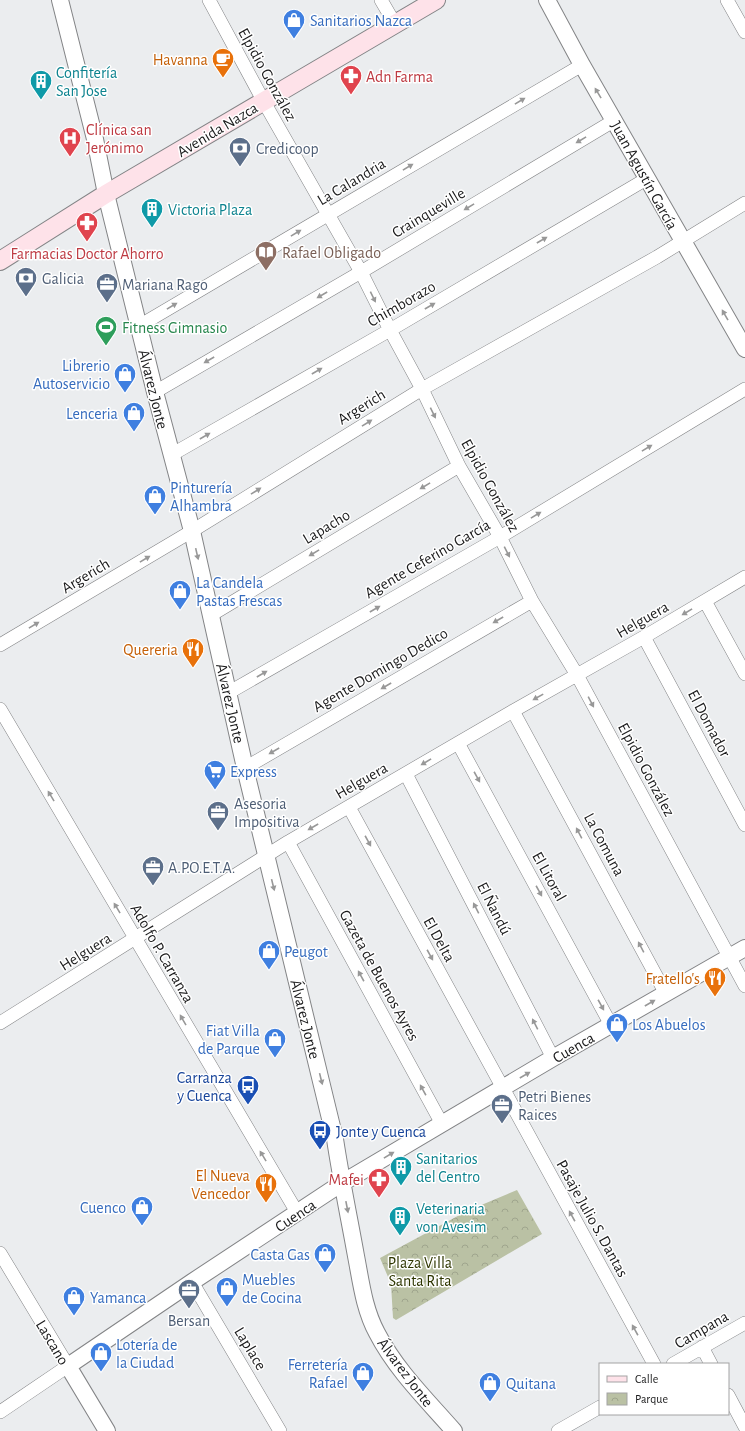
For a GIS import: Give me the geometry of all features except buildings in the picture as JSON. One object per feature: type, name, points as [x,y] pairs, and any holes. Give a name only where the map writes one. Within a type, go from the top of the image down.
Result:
[{"type":"main road","name":"Avenida Nazca","points":[[0,261],[106,194],[436,0]]},
{"type":"street","name":"Álvarez Jonte","points":[[60,0],[95,139],[106,194],[155,392],[192,531],[266,855],[335,1139],[365,1302],[376,1332],[385,1348],[407,1377],[454,1431]]},
{"type":"street","name":"Elpidio González","points":[[209,0],[264,102],[361,272],[422,389],[459,466],[500,536],[532,601],[577,676],[745,986]]},
{"type":"street","points":[[381,0],[395,24]]},
{"type":"street","name":"Juan Agustín García","points":[[547,0],[582,65],[745,349]]},
{"type":"street","points":[[727,0],[745,32]]},
{"type":"street","name":"La Calandria","points":[[139,326],[582,65]]},
{"type":"street","name":"Crainqueville","points":[[155,392],[361,272],[614,120]]},
{"type":"street","name":"Chimborazo","points":[[171,455],[390,330],[648,178]]},
{"type":"street","name":"Argerich","points":[[0,645],[192,531],[422,389],[657,257],[745,203]]},
{"type":"street","name":"Agente Ceferino García","points":[[228,693],[500,536],[745,390]]},
{"type":"street","name":"Lapacho","points":[[211,615],[459,466]]},
{"type":"street","name":"Helguera","points":[[0,1024],[266,855],[745,578]]},
{"type":"street","name":"Agente Domingo Dedico","points":[[246,768],[532,601]]},
{"type":"street","points":[[705,601],[745,674]]},
{"type":"street","name":"El Domador","points":[[644,637],[745,825]]},
{"type":"street","name":"Adolfo P. Carranza","points":[[0,709],[298,1214]]},
{"type":"street","name":"La Comuna","points":[[513,711],[666,994]]},
{"type":"street","name":"El Litoral","points":[[458,743],[612,1025]]},
{"type":"street","name":"El Ñandú","points":[[406,774],[553,1058]]},
{"type":"street","name":"El Delta","points":[[349,807],[502,1088]]},
{"type":"street","name":"Gazeta de Buenos Ayres","points":[[288,842],[442,1124]]},
{"type":"street","name":"Cuenca","points":[[0,1412],[192,1282],[298,1214],[342,1183],[553,1058],[730,958],[745,948]]},
{"type":"street","name":"Pasaje Julio S. Dantas","points":[[502,1088],[653,1363]]},
{"type":"street","name":"Lascano","points":[[0,1252],[107,1431]]},
{"type":"street","name":"Laplace","points":[[192,1282],[280,1431]]},
{"type":"street","name":"Campana","points":[[676,1363],[745,1323]]},
{"type":"street","points":[[702,1347],[710,1363]]},
{"type":"street","points":[[729,1398],[745,1427]]},
{"type":"street","points":[[558,1431],[599,1408]]},
{"type":"green space","name":"Plaza Villa Santa Rita","points":[[517,1190],[542,1234],[396,1320],[393,1318],[391,1284],[380,1258],[467,1211]]},
{"type":"place","name":"Sanitarios Nazca","points":[[294,40]]},
{"type":"place","name":"Havanna","points":[[223,78]]},
{"type":"place","name":"Adn Farma","points":[[351,96]]},
{"type":"place","name":"Confitería San Jose","points":[[41,100]]},
{"type":"place","name":"Clínica san Jerónimo","points":[[70,158]]},
{"type":"place","name":"Credicoop","points":[[240,168]]},
{"type":"place","name":"Victoria Plaza","points":[[152,228]]},
{"type":"place","name":"Farmacias Doctor Ahorro","points":[[87,242]]},
{"type":"place","name":"Rafael Obligado","points":[[266,272]]},
{"type":"place","name":"Galicia","points":[[26,298]]},
{"type":"place","name":"Mariana Rago","points":[[107,304]]},
{"type":"place","name":"Fitness Gimnasio","points":[[106,346]]},
{"type":"place","name":"Librerio Autoservicio","points":[[125,394]]},
{"type":"place","name":"Lenceria","points":[[134,432]]},
{"type":"place","name":"Pinturería Alhambra","points":[[155,516]]},
{"type":"place","name":"La Candela Pastas Frescas","points":[[180,610]]},
{"type":"place","name":"Quereria","points":[[193,668]]},
{"type":"place","name":"Express","points":[[215,790]]},
{"type":"place","name":"Asesoria Impositiva","points":[[218,832]]},
{"type":"place","name":"A.P.O.E.T.A.","points":[[153,886]]},
{"type":"place","name":"Peugot","points":[[269,970]]},
{"type":"place","name":"Fratello's","points":[[715,998]]},
{"type":"place","name":"Los Abuelos","points":[[617,1044]]},
{"type":"place","name":"Fiat Villa de Parque","points":[[275,1058]]},
{"type":"place","name":"Carranza y Cuenca","points":[[248,1106]]},
{"type":"place","name":"Petri Bienes Raices","points":[[502,1124]]},
{"type":"place","name":"Jonte y Cuenca","points":[[320,1150]]},
{"type":"place","name":"Sanitarios del Centro","points":[[401,1186]]},
{"type":"place","name":"Mafei","points":[[379,1198]]},
{"type":"place","name":"El Nueva Vencedor","points":[[266,1204]]},
{"type":"place","name":"Cuenco","points":[[142,1226]]},
{"type":"place","name":"Veterinaria von Avesim","points":[[400,1236]]},
{"type":"place","name":"Casta Gas","points":[[325,1274]]},
{"type":"place","name":"Muebles de Cocina","points":[[227,1308]]},
{"type":"place","name":"Bersan","points":[[189,1310]]},
{"type":"place","name":"Yamanca","points":[[74,1316]]},
{"type":"place","name":"Lotería de la Ciudad","points":[[101,1372]]},
{"type":"place","name":"Ferretería Rafael","points":[[363,1392]]},
{"type":"place","name":"Quitana","points":[[490,1402]]}]
